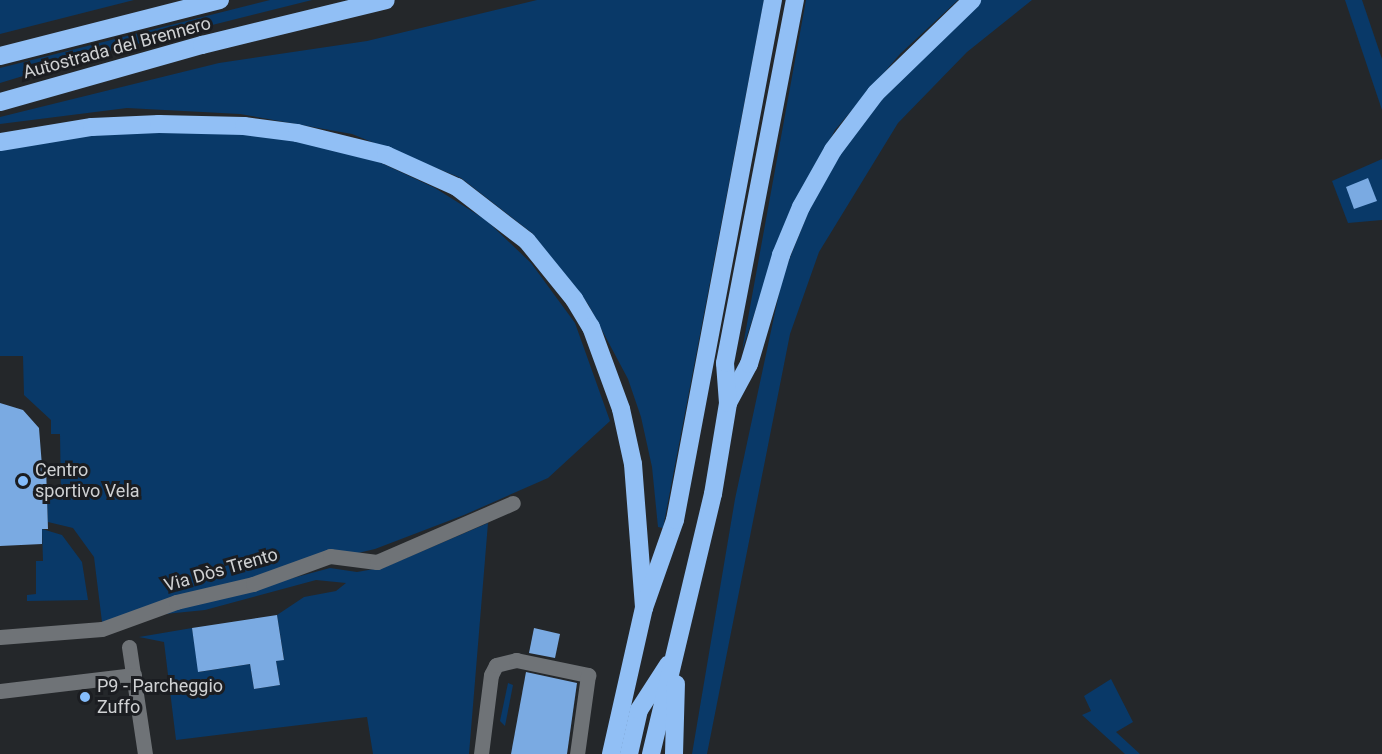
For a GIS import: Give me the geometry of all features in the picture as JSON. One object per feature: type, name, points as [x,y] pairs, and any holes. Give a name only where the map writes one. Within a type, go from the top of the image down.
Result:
[{"type":"highway","name":"Autostrada del Brennero","points":[[0,56],[220,0]]},
{"type":"highway","name":"Autostrada del Brennero","points":[[0,102],[202,45],[386,0]]},
{"type":"highway","points":[[611,754],[644,608],[675,520],[773,0]]},
{"type":"highway","points":[[651,754],[713,494],[728,403],[725,363],[795,0]]},
{"type":"highway","points":[[728,403],[749,364],[781,255],[801,207],[833,150],[876,93],[972,0]]},
{"type":"highway","points":[[0,142],[92,127],[244,126],[375,152],[457,187],[526,241],[562,282],[591,327],[618,399],[633,464],[644,608]]},
{"type":"highway","points":[[629,754],[639,710],[677,651]]},
{"type":"highway","points":[[674,754],[677,651]]},
{"type":"street","name":"Via Dòs Trento","points":[[0,638],[102,629],[176,602],[253,584],[330,556],[377,562],[513,503]]},
{"type":"street","points":[[129,647],[145,754]]},
{"type":"street","points":[[481,754],[491,675],[496,665],[516,660],[588,675],[577,754]]},
{"type":"street","points":[[0,691],[134,675]]},
{"type":"shaded area","points":[[0,0],[134,0],[0,34]]},
{"type":"shaded area","points":[[270,0],[312,0],[89,56],[0,83],[0,68]]},
{"type":"shaded area","points":[[537,0],[764,0],[663,528],[658,527],[652,467],[641,417],[628,379],[588,304],[532,233],[461,178],[352,134],[240,114],[127,108],[0,124],[0,117],[219,63],[367,41]]},
{"type":"shaded area","points":[[806,0],[958,0],[900,54],[835,130],[781,233],[742,351]]},
{"type":"shaded area","points":[[979,0],[1032,0],[967,52],[898,123],[819,252],[790,334],[707,754],[692,754],[735,499],[783,275],[810,208],[834,162],[875,103]]},
{"type":"shaded area","points":[[1345,0],[1362,0],[1382,59],[1382,110]]},
{"type":"shaded area","points":[[248,131],[364,155],[435,188],[486,220],[531,263],[575,323],[610,421],[548,478],[464,515],[375,549],[242,580],[102,622],[94,557],[73,528],[48,522],[47,499],[61,498],[60,434],[51,434],[51,420],[24,395],[23,356],[0,356],[0,148],[90,134]]},
{"type":"shaded area","points":[[1382,159],[1382,220],[1348,223],[1332,181]]},
{"type":"shaded area","points":[[488,523],[469,754],[373,754],[367,717],[176,740],[164,642],[139,637],[192,628],[199,672],[250,664],[254,689],[280,685],[276,661],[284,659],[277,615],[304,597],[336,591],[346,583],[316,580],[205,610],[155,615],[330,568],[357,572],[385,567]]},
{"type":"shaded area","points":[[42,529],[62,535],[82,562],[88,600],[27,601],[27,595],[36,594],[36,561],[43,561]]},
{"type":"shaded area","points":[[1111,679],[1133,722],[1116,732],[1140,754],[1125,754],[1082,715],[1091,711],[1084,696]]},
{"type":"shaded area","points":[[508,683],[513,685],[505,726],[500,721]]},
{"type":"building","points":[[1368,178],[1377,201],[1354,209],[1346,187]]},
{"type":"building","name":"Centro sportivo Vela","points":[[0,403],[23,410],[39,428],[42,466],[46,466],[48,529],[42,529],[42,544],[0,546]]},
{"type":"building","points":[[277,615],[284,660],[276,661],[280,685],[254,689],[250,664],[198,672],[192,628]]},
{"type":"building","points":[[534,628],[560,634],[555,658],[529,653]]},
{"type":"building","points":[[526,672],[577,683],[567,754],[511,754]]},
{"type":"place","name":"Centro sportivo Vela","points":[[23,481]]},
{"type":"place","name":"P9 - Parcheggio Zuffo","points":[[85,697]]}]
